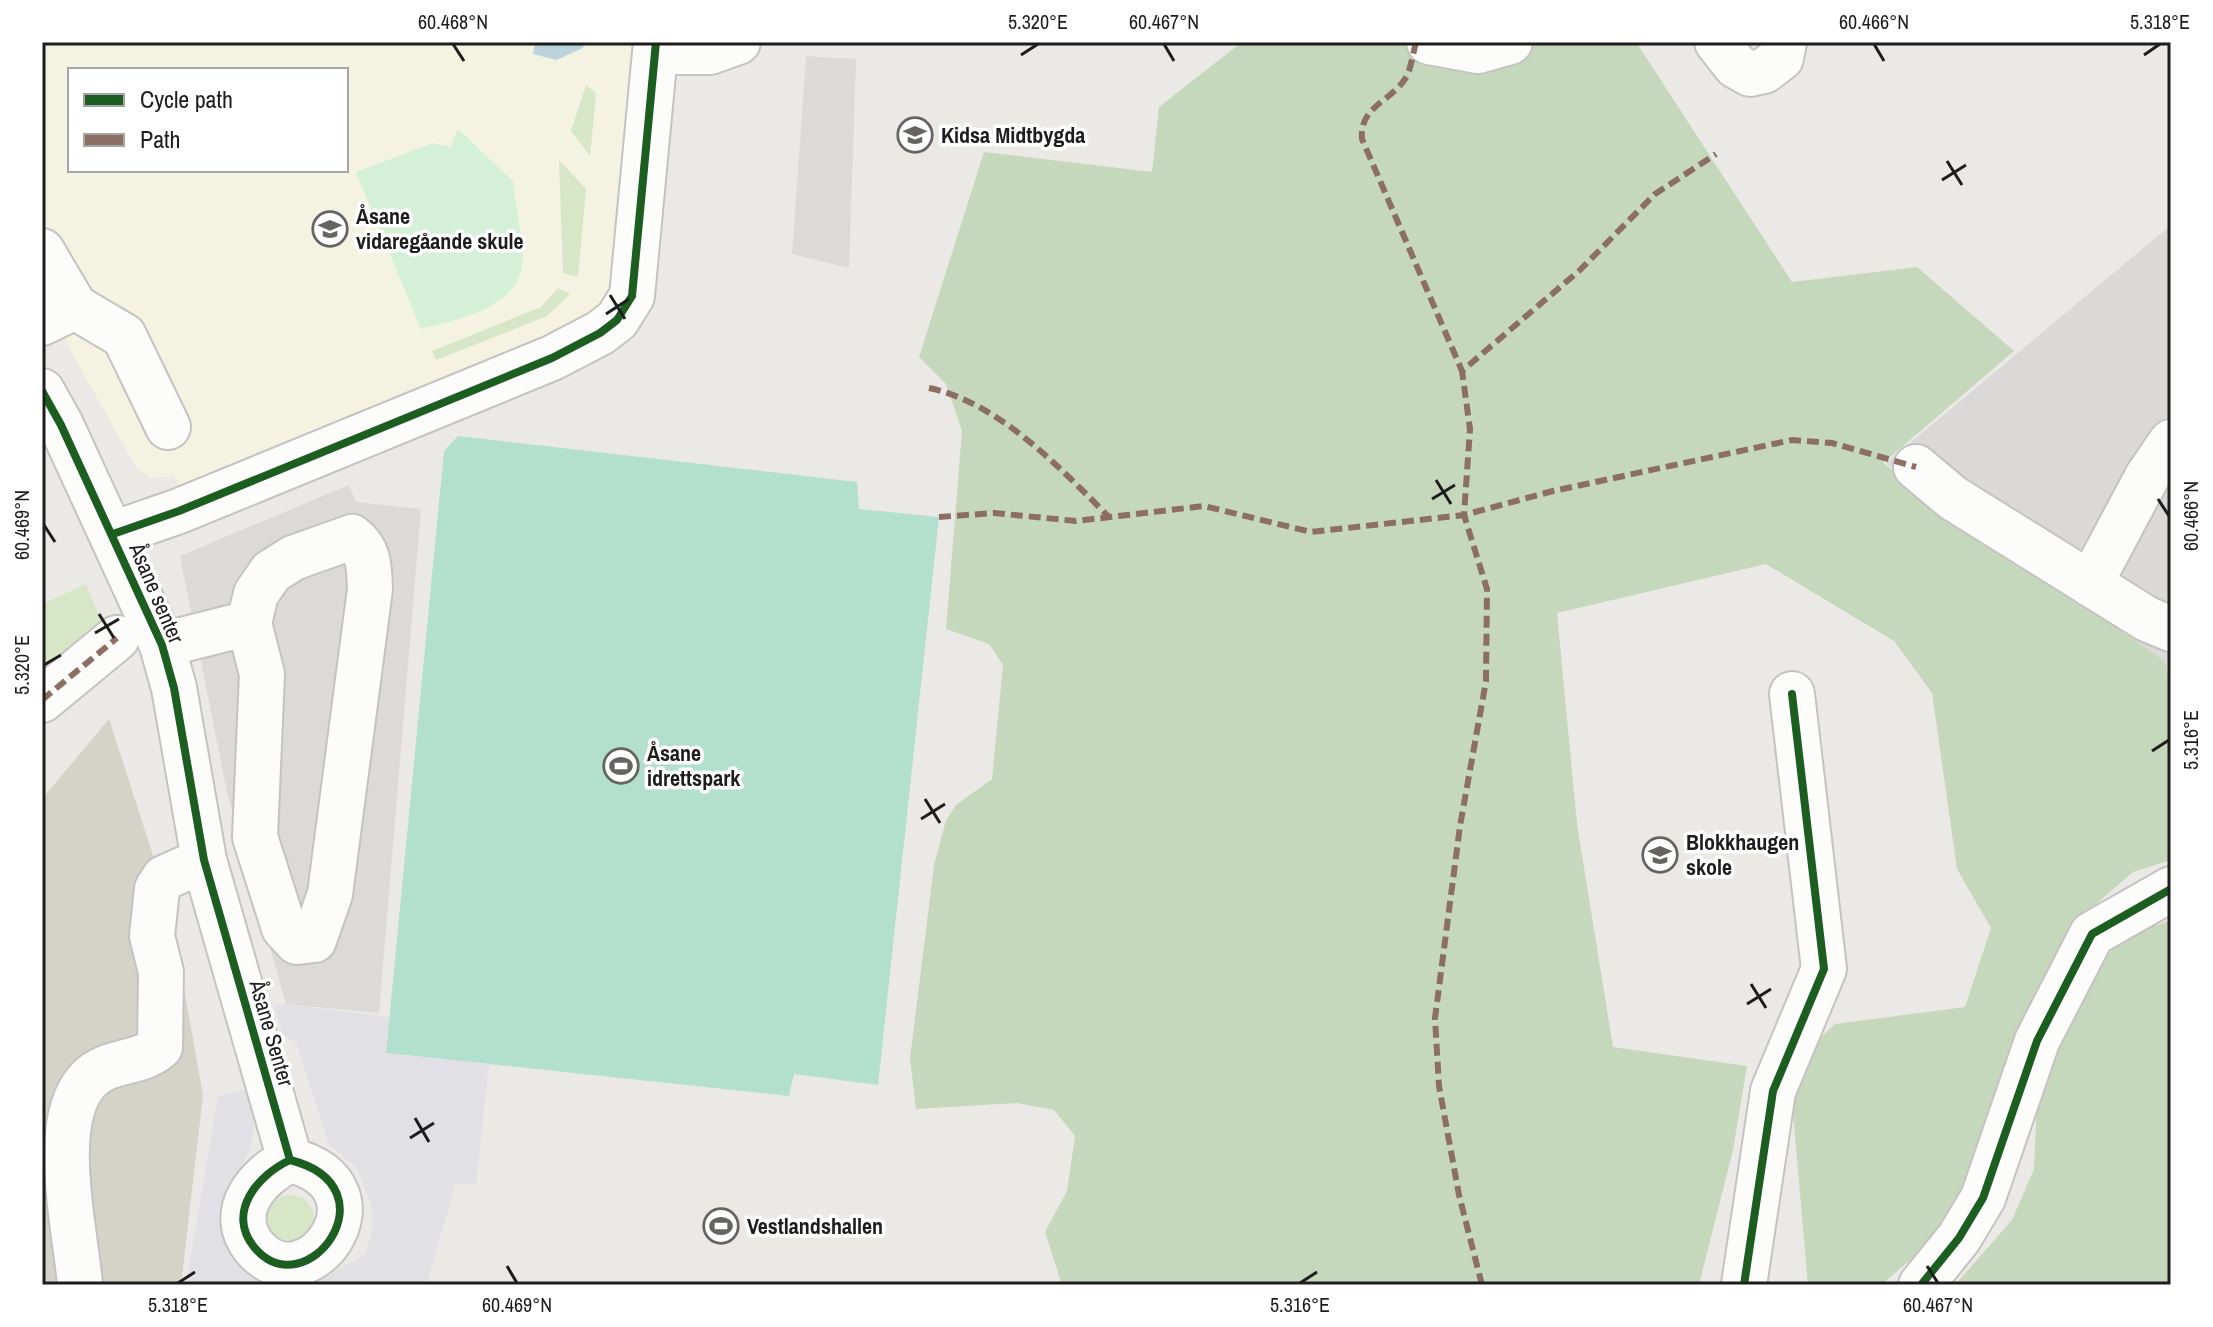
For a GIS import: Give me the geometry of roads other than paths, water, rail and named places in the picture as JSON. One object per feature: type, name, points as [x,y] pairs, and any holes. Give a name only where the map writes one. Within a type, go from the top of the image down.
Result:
[{"type":"street","points":[[113,534],[179,511],[552,358],[600,333],[617,320],[632,296],[638,258],[655,47],[710,52],[738,42]]},
{"type":"street","points":[[1429,42],[1478,51],[1510,42]]},
{"type":"street","points":[[1717,42],[1736,66],[1750,74],[1764,71],[1781,58],[1784,42]]},
{"type":"street","points":[[42,251],[58,315],[124,336],[168,427]]},
{"type":"street","name":"Åsane senter","points":[[42,391],[113,534],[162,645],[174,688],[204,860],[220,916]]},
{"type":"street","points":[[2090,584],[2147,477],[2171,442]]},
{"type":"street","points":[[1916,467],[1953,498],[2147,619],[2171,629]]},
{"type":"street","points":[[352,537],[364,546],[370,589],[330,894],[314,940],[297,942],[284,928],[255,837],[262,674],[249,623],[256,594],[271,572],[293,558],[337,540],[352,537]]},
{"type":"street","points":[[162,645],[249,623]]},
{"type":"street","points":[[42,700],[117,638]]},
{"type":"street","points":[[1744,1285],[1773,1091],[1824,969],[1792,694]]},
{"type":"street","points":[[80,1285],[67,1173],[74,1100],[89,1080],[105,1068],[152,1054],[160,1047],[161,972],[152,936],[157,889],[164,878],[204,860]]},
{"type":"street","points":[[1921,1285],[1959,1238],[1983,1198],[2037,1041],[2092,934],[2171,889]]},
{"type":"street","name":"Åsane Senter","points":[[220,916],[290,1160]]},
{"type":"water","points":[[535,42],[584,42],[583,48],[556,60],[533,54]]},
{"type":"place","name":"Kidsa Midtbygda","points":[[915,135]]},
{"type":"place","name":"Åsane vidaregåande skule","points":[[330,229]]},
{"type":"place","name":"Åsane idrettspark","points":[[621,766]]},
{"type":"place","name":"Blokkhaugen skole","points":[[1660,855]]},
{"type":"place","name":"Vestlandshallen","points":[[721,1226]]}]
